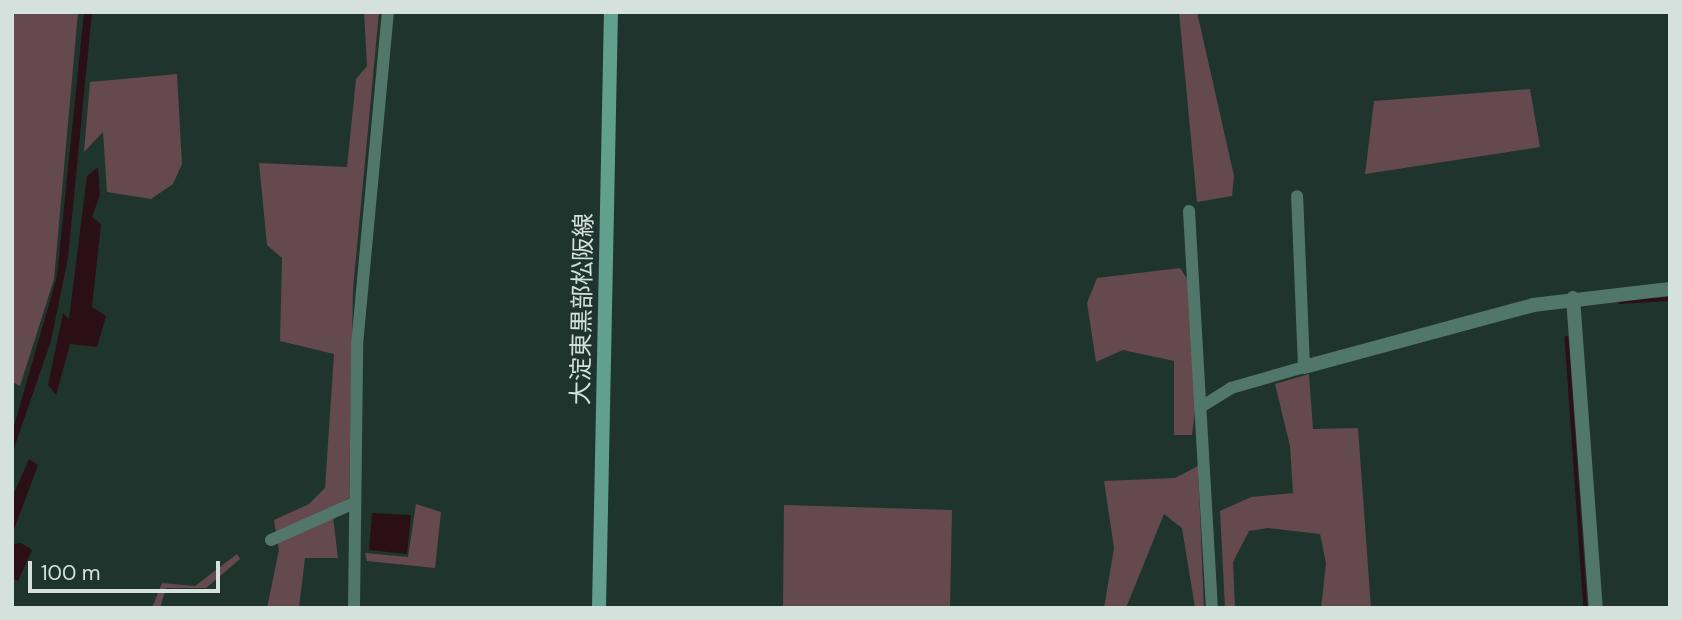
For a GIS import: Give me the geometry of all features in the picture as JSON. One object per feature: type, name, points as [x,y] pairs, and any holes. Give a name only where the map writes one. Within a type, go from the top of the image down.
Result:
[{"type":"main road","name":"大淀東黒部松阪線","points":[[599,608],[611,12]]},
{"type":"street","points":[[354,608],[354,503],[365,211],[388,12]]},
{"type":"street","points":[[1297,196],[1304,367]]},
{"type":"street","points":[[1189,211],[1204,405],[1212,608]]},
{"type":"street","points":[[1204,405],[1231,388],[1573,298],[1670,289]]},
{"type":"street","points":[[1573,298],[1596,608]]},
{"type":"street","points":[[271,540],[354,503]]},
{"type":"shaded area","points":[[12,12],[78,12],[54,279],[20,386],[12,382]]},
{"type":"shaded area","points":[[84,12],[92,12],[68,258],[51,341],[12,454],[12,433],[57,276]]},
{"type":"shaded area","points":[[364,12],[379,12],[353,289],[349,498],[332,508],[338,558],[305,558],[299,608],[267,608],[279,550],[274,520],[309,504],[325,488],[334,354],[280,341],[282,258],[267,245],[259,163],[347,167],[356,79],[367,66]]},
{"type":"shaded area","points":[[1179,12],[1197,12],[1234,176],[1232,196],[1197,202]]},
{"type":"shaded area","points":[[177,74],[182,164],[173,184],[151,199],[107,192],[103,132],[84,152],[90,82]]},
{"type":"shaded area","points":[[1530,89],[1540,147],[1365,174],[1374,101]]},
{"type":"shaded area","points":[[98,167],[100,195],[92,217],[101,224],[92,307],[106,316],[97,347],[70,344],[56,395],[48,385],[63,313],[69,319],[87,176]]},
{"type":"shaded area","points":[[1180,268],[1188,280],[1196,403],[1192,435],[1174,435],[1174,361],[1123,350],[1096,362],[1087,303],[1097,278]]},
{"type":"shaded area","points":[[1309,374],[1313,429],[1358,428],[1371,608],[1321,608],[1326,563],[1320,534],[1268,528],[1249,531],[1233,562],[1235,608],[1225,608],[1220,511],[1251,497],[1293,493],[1290,446],[1275,384]]},
{"type":"shaded area","points":[[29,459],[38,465],[12,535],[12,498]]},
{"type":"shaded area","points":[[1198,466],[1204,608],[1195,608],[1182,528],[1164,514],[1126,608],[1104,608],[1114,548],[1104,481],[1175,478]]},
{"type":"shaded area","points":[[416,504],[441,512],[435,568],[367,561],[365,553],[408,557]]},
{"type":"shaded area","points":[[784,505],[952,510],[950,608],[783,608]]},
{"type":"shaded area","points":[[372,513],[411,515],[407,554],[369,550]]},
{"type":"shaded area","points":[[21,543],[32,550],[18,581],[12,578],[12,544]]},
{"type":"shaded area","points":[[237,554],[240,559],[206,588],[166,588],[160,608],[152,608],[162,583],[195,586]]},
{"type":"waterway","points":[[1620,302],[1670,299]]},
{"type":"waterway","points":[[1567,338],[1586,608]]}]
